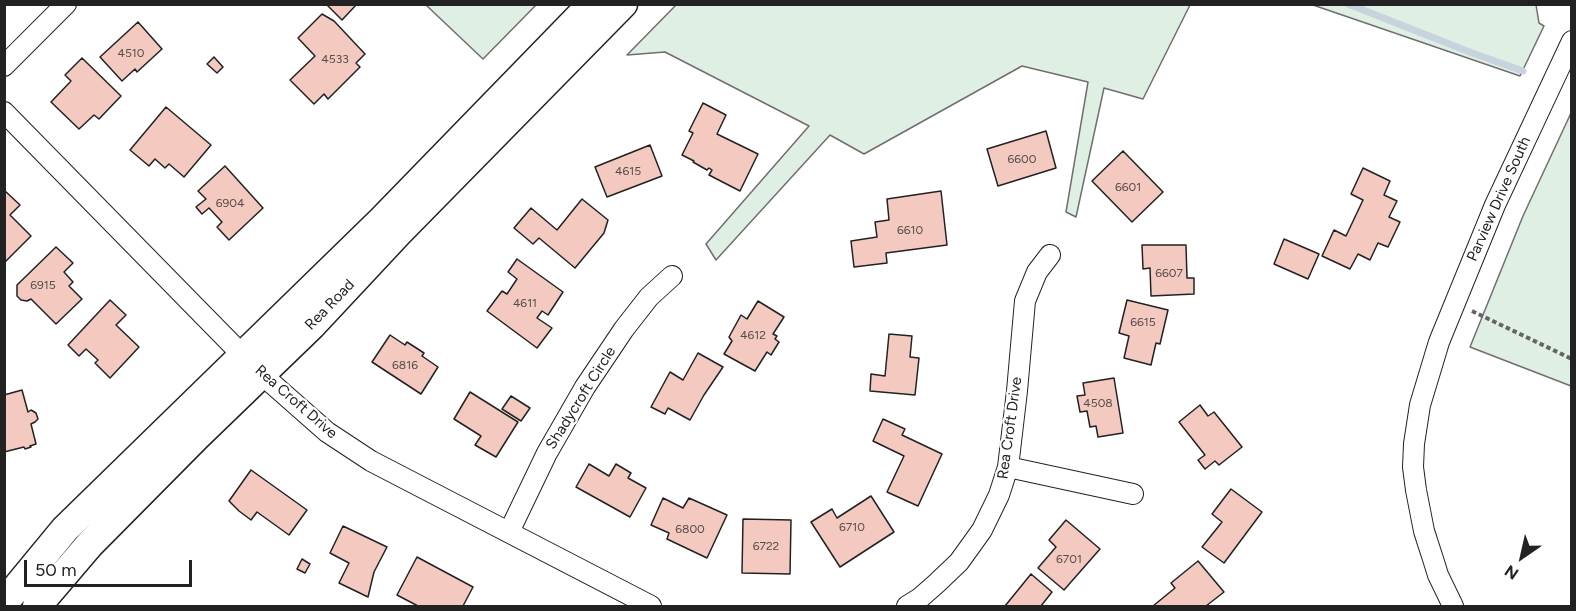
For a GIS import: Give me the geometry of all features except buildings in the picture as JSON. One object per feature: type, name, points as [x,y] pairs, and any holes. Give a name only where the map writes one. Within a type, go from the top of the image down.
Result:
[{"type":"main road","name":"Rea Road","points":[[37,606],[90,544],[382,220],[592,4]]},
{"type":"main road","name":"Rea Road","points":[[4,603],[65,529],[251,364],[312,325],[398,233],[623,4]]},
{"type":"street","points":[[4,66],[66,4]]},
{"type":"street","name":"Parview Drive South","points":[[1453,606],[1438,575],[1424,531],[1416,490],[1413,467],[1414,444],[1420,405],[1439,342],[1495,205],[1572,41]]},
{"type":"street","name":"Rea Croft Drive","points":[[4,112],[251,364],[327,432],[371,462],[651,606]]},
{"type":"street","name":"Rea Croft Drive","points":[[907,606],[937,583],[959,562],[982,530],[999,495],[1008,467],[1025,301],[1037,272],[1050,255]]},
{"type":"street","name":"Shadycroft Circle","points":[[509,532],[547,453],[585,387],[624,329],[649,297],[672,276]]},
{"type":"street","points":[[1008,467],[1133,495]]},
{"type":"path","points":[[1455,303],[1572,359]]},
{"type":"green space","points":[[677,4],[1190,5],[1143,99],[1104,88],[1076,217],[1066,212],[1088,82],[1022,66],[864,154],[830,135],[716,260],[706,244],[809,126],[665,52],[627,55]]},
{"type":"green space","points":[[426,5],[536,5],[483,59]]},
{"type":"green space","points":[[1313,5],[1536,5],[1539,23],[1544,26],[1520,76]]},
{"type":"green space","points":[[1571,113],[1571,386],[1470,347],[1523,216]]},
{"type":"waterway","points":[[1348,4],[1523,71]]}]
